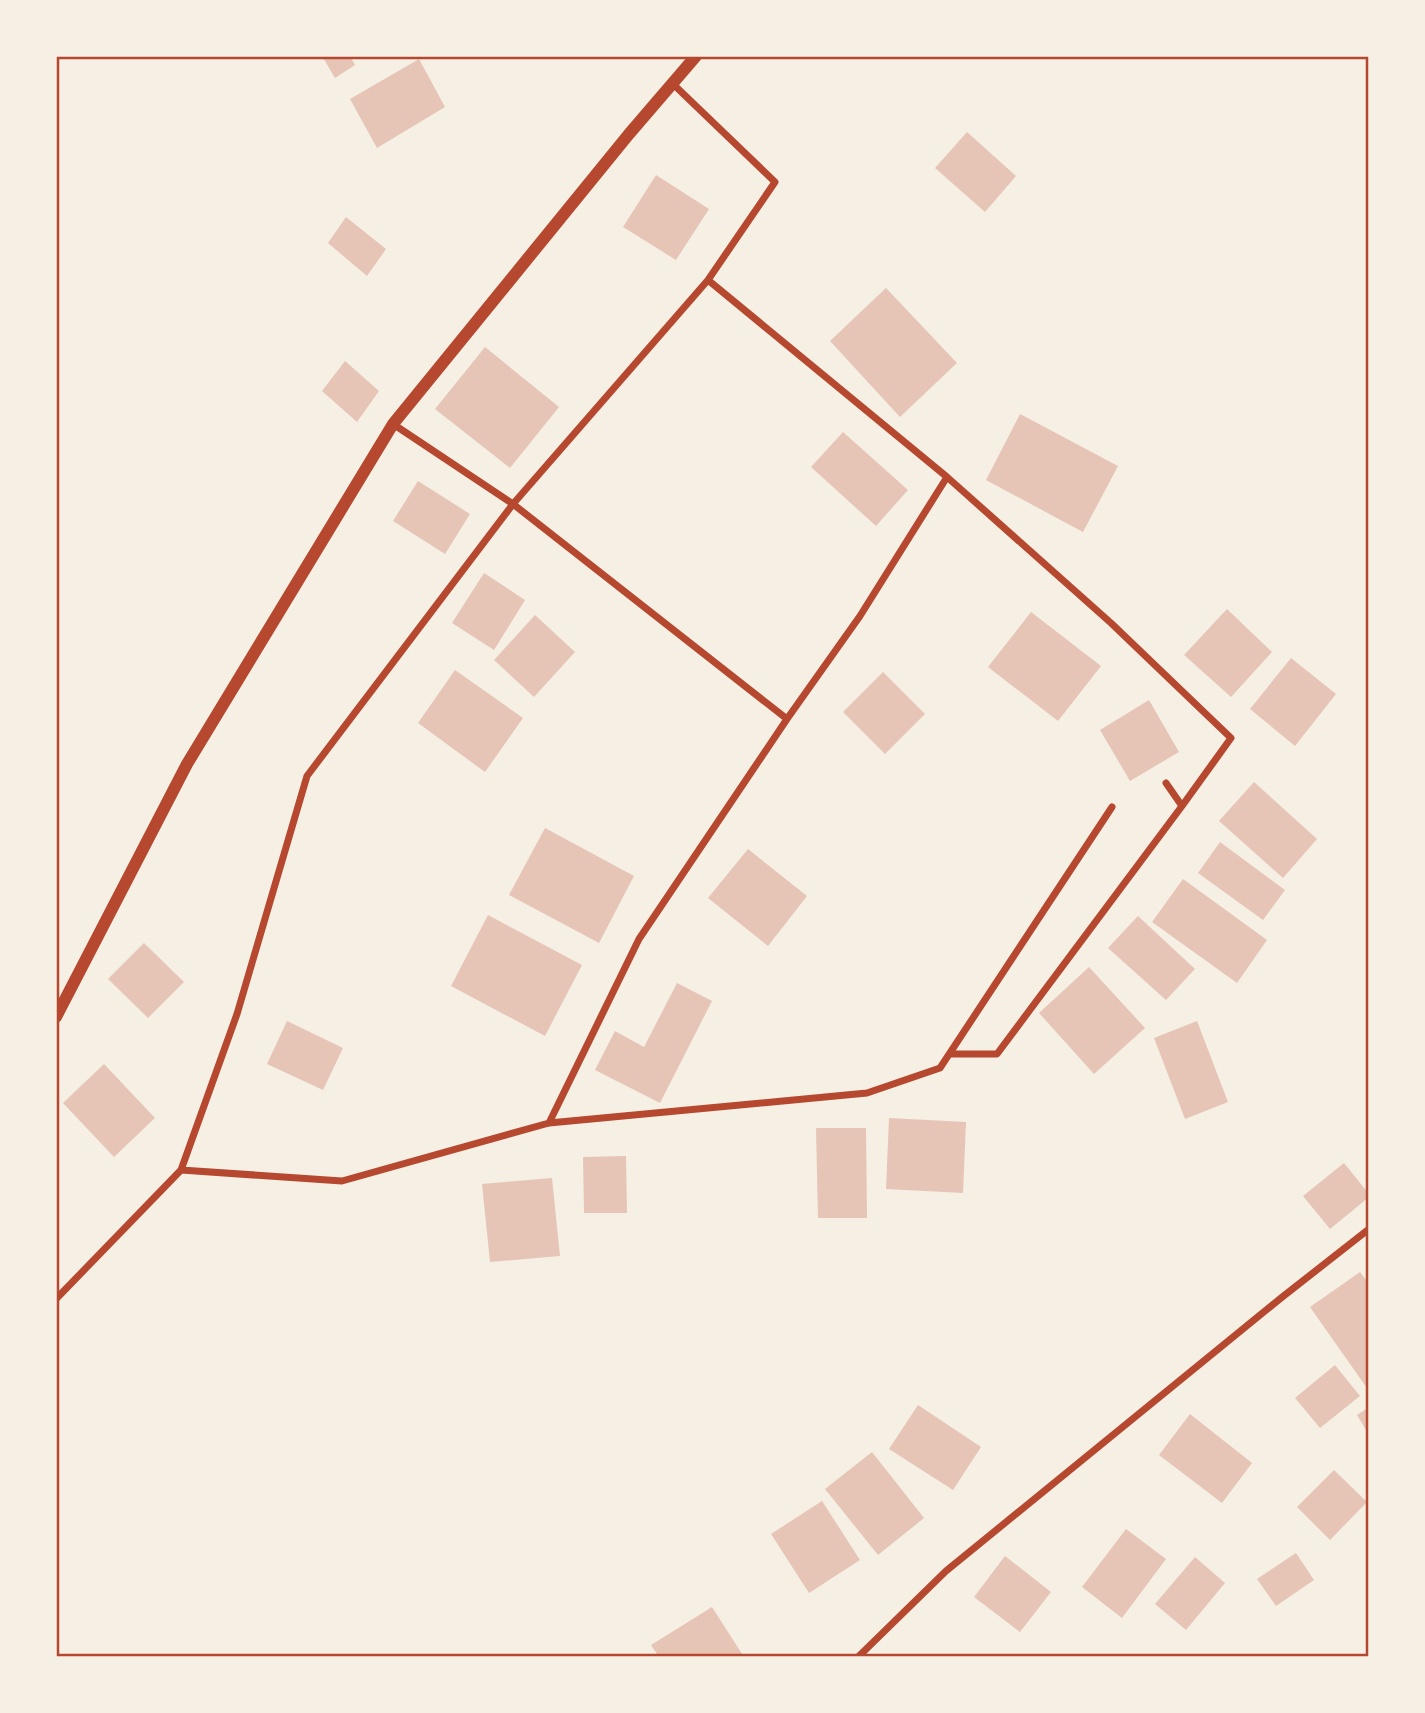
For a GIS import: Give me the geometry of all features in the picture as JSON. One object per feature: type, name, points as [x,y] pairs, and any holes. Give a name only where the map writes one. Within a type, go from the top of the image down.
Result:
[{"type":"street","points":[[56,1017],[187,764],[393,424],[696,56]]},
{"type":"street","points":[[56,1299],[181,1170],[237,1014],[307,776],[513,504],[708,280],[775,182],[672,83]]},
{"type":"street","points":[[708,280],[947,477],[1111,623],[1231,738],[998,1055],[950,1054]]},
{"type":"street","points":[[393,424],[513,504],[787,719]]},
{"type":"street","points":[[549,1123],[639,939],[860,616],[947,477]]},
{"type":"street","points":[[1166,783],[1182,806]]},
{"type":"street","points":[[181,1170],[342,1181],[549,1123],[867,1093],[940,1068],[1112,807]]},
{"type":"street","points":[[858,1657],[946,1571],[1270,1306],[1369,1229]]},
{"type":"building","points":[[322,56],[350,56],[355,65],[335,78]]},
{"type":"building","points":[[419,59],[445,107],[377,148],[350,99]]},
{"type":"building","points":[[967,132],[1016,176],[985,212],[935,168]]},
{"type":"building","points":[[656,175],[709,209],[676,260],[623,227]]},
{"type":"building","points":[[346,217],[386,249],[367,276],[328,243]]},
{"type":"building","points":[[886,288],[957,363],[900,417],[830,341]]},
{"type":"building","points":[[485,347],[559,407],[510,468],[435,409]]},
{"type":"building","points":[[345,361],[379,391],[357,422],[322,391]]},
{"type":"building","points":[[1020,414],[1118,466],[1083,532],[986,480]]},
{"type":"building","points":[[843,432],[908,490],[876,526],[811,467]]},
{"type":"building","points":[[418,481],[470,514],[445,554],[393,521]]},
{"type":"building","points":[[484,573],[525,600],[494,650],[452,623]]},
{"type":"building","points":[[1227,609],[1272,652],[1231,697],[1184,655]]},
{"type":"building","points":[[1031,612],[1101,666],[1058,721],[988,667]]},
{"type":"building","points":[[535,615],[575,652],[534,697],[494,660]]},
{"type":"building","points":[[1291,658],[1336,694],[1295,746],[1250,709]]},
{"type":"building","points":[[455,670],[523,718],[485,772],[418,723]]},
{"type":"building","points":[[883,672],[925,714],[885,754],[843,712]]},
{"type":"building","points":[[1149,700],[1179,752],[1130,781],[1100,730]]},
{"type":"building","points":[[1254,782],[1317,839],[1283,878],[1219,821]]},
{"type":"building","points":[[545,828],[634,876],[599,943],[509,895]]},
{"type":"building","points":[[1220,842],[1285,890],[1263,920],[1198,873]]},
{"type":"building","points":[[748,849],[807,896],[768,946],[708,898]]},
{"type":"building","points":[[1183,879],[1267,940],[1237,983],[1152,922]]},
{"type":"building","points":[[488,915],[582,965],[545,1036],[451,986]]},
{"type":"building","points":[[1138,916],[1195,969],[1166,1000],[1108,948]]},
{"type":"building","points":[[144,943],[184,982],[148,1018],[108,979]]},
{"type":"building","points":[[1089,967],[1145,1028],[1094,1074],[1039,1013]]},
{"type":"building","points":[[677,983],[712,1001],[660,1103],[595,1070],[615,1031],[644,1047]]},
{"type":"building","points":[[287,1021],[343,1048],[323,1090],[267,1064]]},
{"type":"building","points":[[1197,1021],[1228,1102],[1185,1119],[1154,1038]]},
{"type":"building","points":[[104,1064],[155,1118],[114,1157],[63,1103]]},
{"type":"building","points":[[889,1118],[966,1122],[963,1193],[886,1189]]},
{"type":"building","points":[[816,1128],[866,1128],[867,1218],[818,1218]]},
{"type":"building","points":[[626,1156],[627,1213],[584,1213],[583,1157]]},
{"type":"building","points":[[1344,1163],[1369,1197],[1330,1229],[1303,1196]]},
{"type":"building","points":[[552,1178],[560,1256],[490,1262],[482,1184]]},
{"type":"building","points":[[1360,1272],[1369,1284],[1369,1391],[1310,1307]]},
{"type":"building","points":[[1335,1365],[1360,1396],[1320,1428],[1295,1398]]},
{"type":"building","points":[[918,1405],[981,1447],[953,1490],[889,1449]]},
{"type":"building","points":[[1369,1407],[1369,1435],[1357,1415]]},
{"type":"building","points":[[1190,1414],[1252,1463],[1222,1503],[1159,1455]]},
{"type":"building","points":[[872,1452],[924,1518],[878,1555],[825,1489]]},
{"type":"building","points":[[1334,1470],[1367,1502],[1330,1540],[1297,1507]]},
{"type":"building","points":[[822,1501],[860,1560],[809,1593],[771,1534]]},
{"type":"building","points":[[1126,1529],[1166,1559],[1122,1618],[1082,1587]]},
{"type":"building","points":[[1296,1553],[1314,1580],[1276,1606],[1257,1579]]},
{"type":"building","points":[[1005,1556],[1051,1592],[1020,1632],[974,1597]]},
{"type":"building","points":[[1195,1557],[1225,1583],[1186,1630],[1155,1604]]},
{"type":"building","points":[[712,1607],[744,1657],[659,1657],[651,1645]]}]
